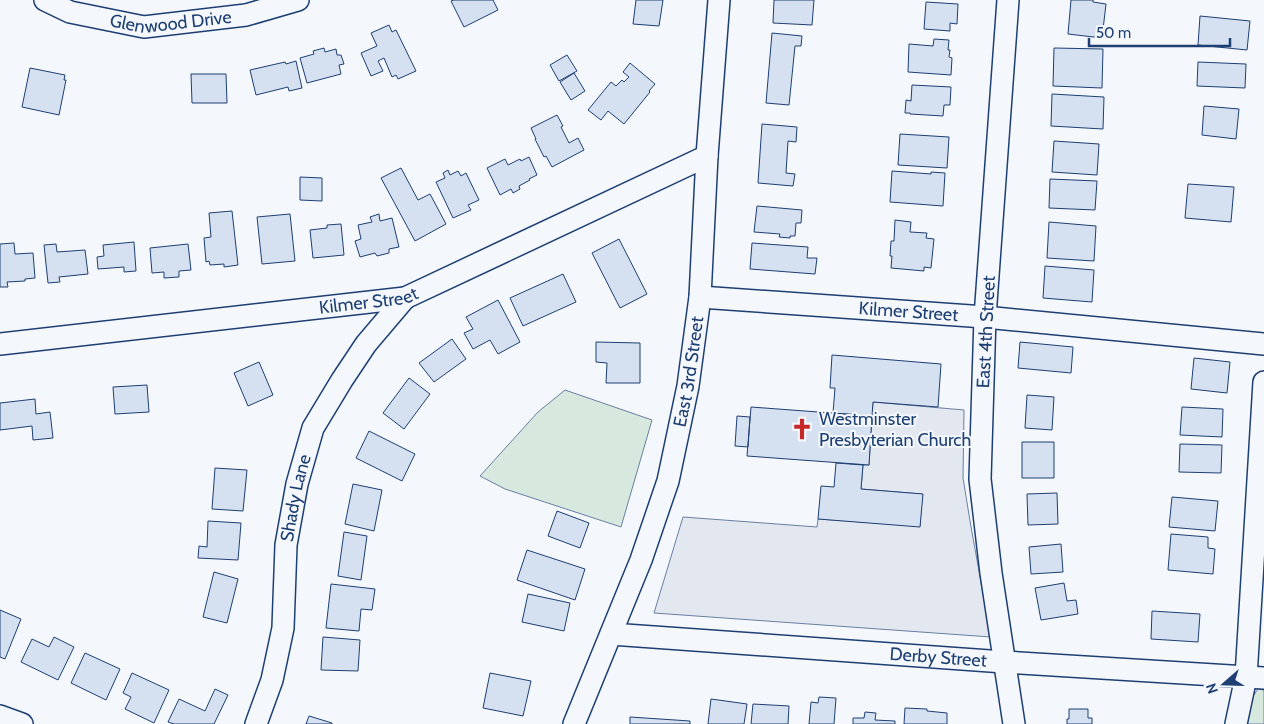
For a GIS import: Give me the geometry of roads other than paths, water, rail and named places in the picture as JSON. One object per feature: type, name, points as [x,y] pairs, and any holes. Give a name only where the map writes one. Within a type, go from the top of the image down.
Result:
[{"type":"street","name":"Glenwood Drive","points":[[45,0],[70,12],[144,27],[246,15],[298,0]]},
{"type":"street","name":"East 3rd Street","points":[[574,724],[641,560],[668,481],[688,386],[700,298],[707,156],[719,0]]},
{"type":"street","name":"East 4th Street","points":[[1008,0],[985,317],[980,479],[991,572],[1014,724]]},
{"type":"street","name":"Kilmer Street","points":[[0,344],[405,298],[707,156]]},
{"type":"street","name":"Shady Lane","points":[[256,724],[272,680],[282,628],[286,545],[297,484],[313,428],[366,344],[405,298]]},
{"type":"street","name":"Kilmer Street","points":[[700,298],[985,317],[1264,344]]},
{"type":"street","points":[[1236,724],[1255,677],[1264,382]]},
{"type":"street","name":"Derby Street","points":[[611,634],[1004,662],[1255,677]]},
{"type":"street","points":[[0,716],[22,724]]},
{"type":"place","name":"Westminster Presbyterian Church","points":[[802,429]]}]
